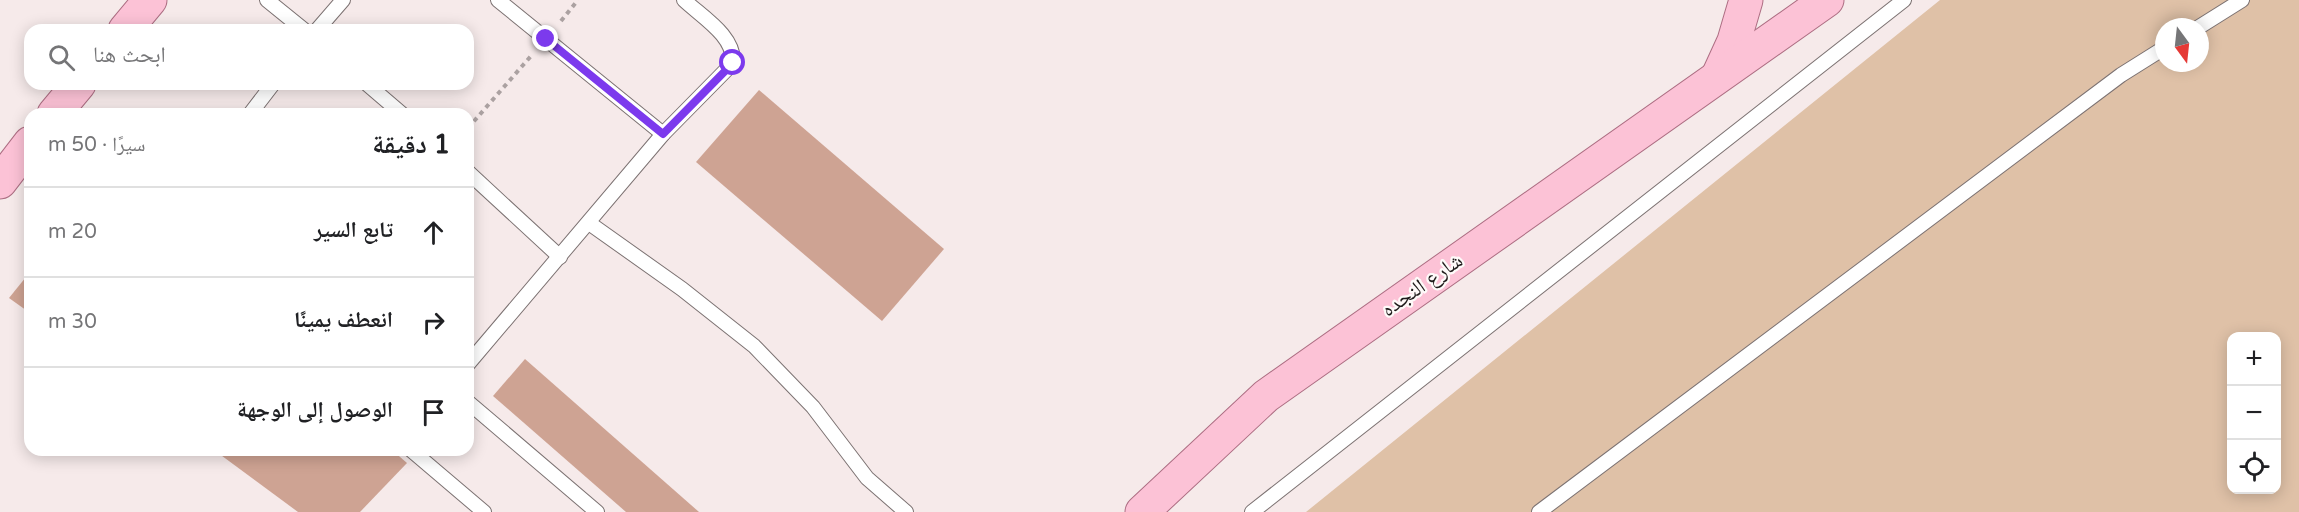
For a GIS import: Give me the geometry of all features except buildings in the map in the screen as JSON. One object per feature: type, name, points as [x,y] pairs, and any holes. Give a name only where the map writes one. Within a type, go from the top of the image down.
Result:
[{"type":"main road","points":[[130,24],[150,0]]},
{"type":"main road","points":[[1718,76],[1734,41],[1746,0]]},
{"type":"main road","name":"شارع النجده","points":[[1142,512],[1266,396],[1827,0]]},
{"type":"main road","points":[[59,108],[74,90]]},
{"type":"main road","points":[[0,182],[24,152]]},
{"type":"lane","points":[[267,0],[297,24]]},
{"type":"lane","points":[[322,24],[343,0]]},
{"type":"lane","points":[[498,0],[663,134]]},
{"type":"lane","points":[[474,357],[663,134],[733,63],[734,53],[729,42],[684,0]]},
{"type":"lane","points":[[1252,512],[1905,0]]},
{"type":"lane","points":[[2209,21],[2242,0]]},
{"type":"lane","points":[[1539,512],[2121,75],[2155,54]]},
{"type":"lane","points":[[254,108],[268,90]]},
{"type":"lane","points":[[374,90],[395,108]]},
{"type":"lane","points":[[474,178],[560,257]]},
{"type":"lane","points":[[589,223],[682,289],[754,346],[813,407],[867,478],[906,512]]},
{"type":"lane","points":[[474,407],[597,512]]},
{"type":"lane","points":[[418,456],[484,512]]},
{"type":"path","points":[[474,121],[578,0]]},
{"type":"shaded area","points":[[1940,0],[2299,0],[2299,512],[1306,512]]},
{"type":"route","points":[[546,39],[663,134],[733,63]]}]
